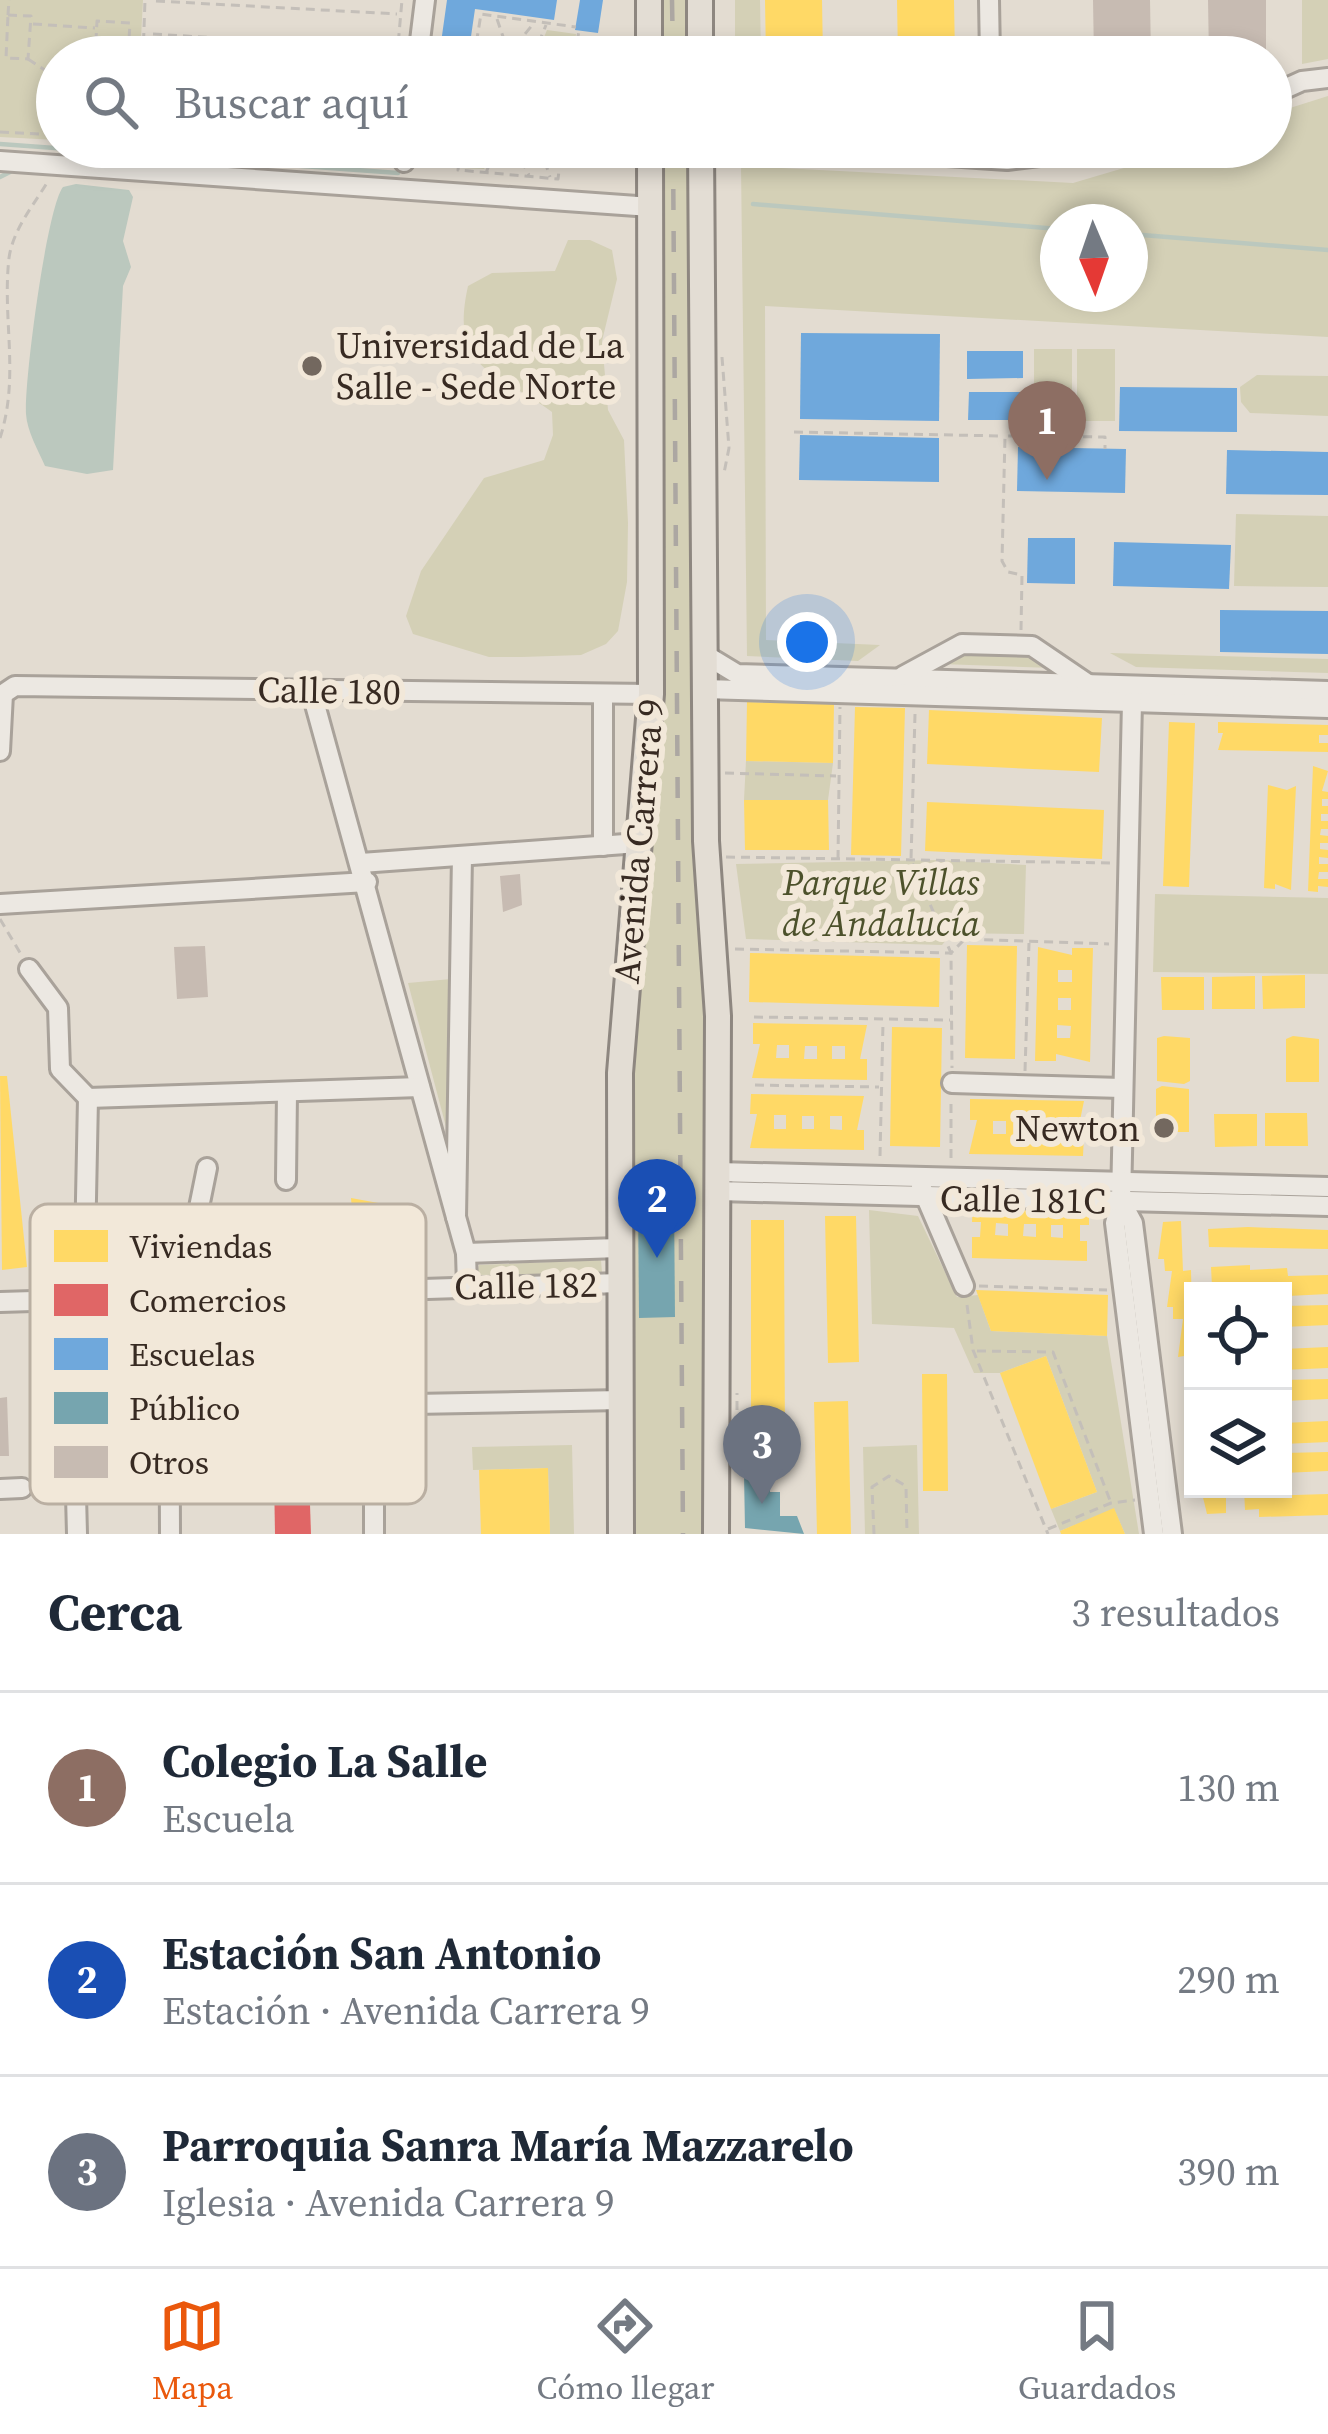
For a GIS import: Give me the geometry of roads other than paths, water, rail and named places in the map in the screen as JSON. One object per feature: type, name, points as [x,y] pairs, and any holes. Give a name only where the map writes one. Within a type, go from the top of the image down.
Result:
[{"type":"main road","points":[[649,0],[650,36]]},
{"type":"main road","points":[[700,0],[700,36]]},
{"type":"main road","name":"Avenida Carrera 9","points":[[621,1534],[621,1039],[651,694],[650,168]]},
{"type":"main road","name":"Avenida Carrera 9","points":[[701,168],[706,841],[718,1016],[716,1534]]},
{"type":"street","points":[[421,36],[425,0]]},
{"type":"street","points":[[989,0],[990,36]]},
{"type":"street","points":[[1292,85],[1328,78]]},
{"type":"street","points":[[2,161],[36,163]]},
{"type":"street","points":[[99,168],[651,207]]},
{"type":"street","points":[[899,679],[962,644],[1032,646],[1088,684]]},
{"type":"street","points":[[704,654],[737,674],[1328,691]]},
{"type":"street","name":"Calle 180","points":[[0,735],[8,688],[651,694]]},
{"type":"street","points":[[311,689],[466,1253],[467,1286]]},
{"type":"street","points":[[704,689],[1328,708]]},
{"type":"street","points":[[603,694],[603,846]]},
{"type":"street","points":[[1132,702],[1120,1192],[1115,1223],[1154,1534]]},
{"type":"street","points":[[0,735],[0,751]]},
{"type":"street","points":[[0,904],[364,873],[462,856],[639,843]]},
{"type":"street","points":[[456,1216],[462,856]]},
{"type":"street","points":[[29,969],[58,1008],[60,1069],[88,1098],[82,1204]]},
{"type":"street","points":[[952,1083],[1122,1088]]},
{"type":"street","points":[[88,1098],[420,1087]]},
{"type":"street","points":[[286,1180],[287,1092]]},
{"type":"street","points":[[198,1204],[207,1168]]},
{"type":"street","points":[[917,1177],[964,1286]]},
{"type":"street","name":"Calle 181C","points":[[718,1182],[917,1177],[1328,1206]]},
{"type":"street","name":"Calle 181C","points":[[718,1182],[925,1196],[1328,1187]]},
{"type":"street","points":[[1120,1192],[1133,1223],[1172,1534]]},
{"type":"street","name":"Calle 182","points":[[466,1253],[620,1248]]},
{"type":"street","name":"Calle 182","points":[[426,1287],[620,1283]]},
{"type":"street","name":"Calle 182","points":[[0,1302],[30,1301]]},
{"type":"street","points":[[426,1404],[621,1400]]},
{"type":"street","points":[[0,1489],[22,1488]]},
{"type":"street","points":[[170,1534],[171,1504]]},
{"type":"waterway","points":[[0,144],[36,147]]},
{"type":"waterway","points":[[329,168],[398,173]]},
{"type":"waterway","points":[[0,177],[16,169]]},
{"type":"waterway","points":[[753,204],[1040,228]]},
{"type":"waterway","points":[[1148,235],[1328,250]]},
{"type":"railway","points":[[672,0],[673,36]]},
{"type":"railway","points":[[673,168],[683,1534]]},
{"type":"place","name":"Universidad de La Salle - Sede Norte","points":[[312,366]]},
{"type":"place","name":"Colegio La Salle","points":[[1047,480]]},
{"type":"place","name":"Newton","points":[[1164,1128]]},
{"type":"place","name":"Estación San Antonio","points":[[657,1258]]},
{"type":"place","name":"Parroquia Sanra María Mazzarelo","points":[[762,1504]]},
{"type":"park label","name":"Parque Villas de Andalucía","points":[[881,902]]}]
